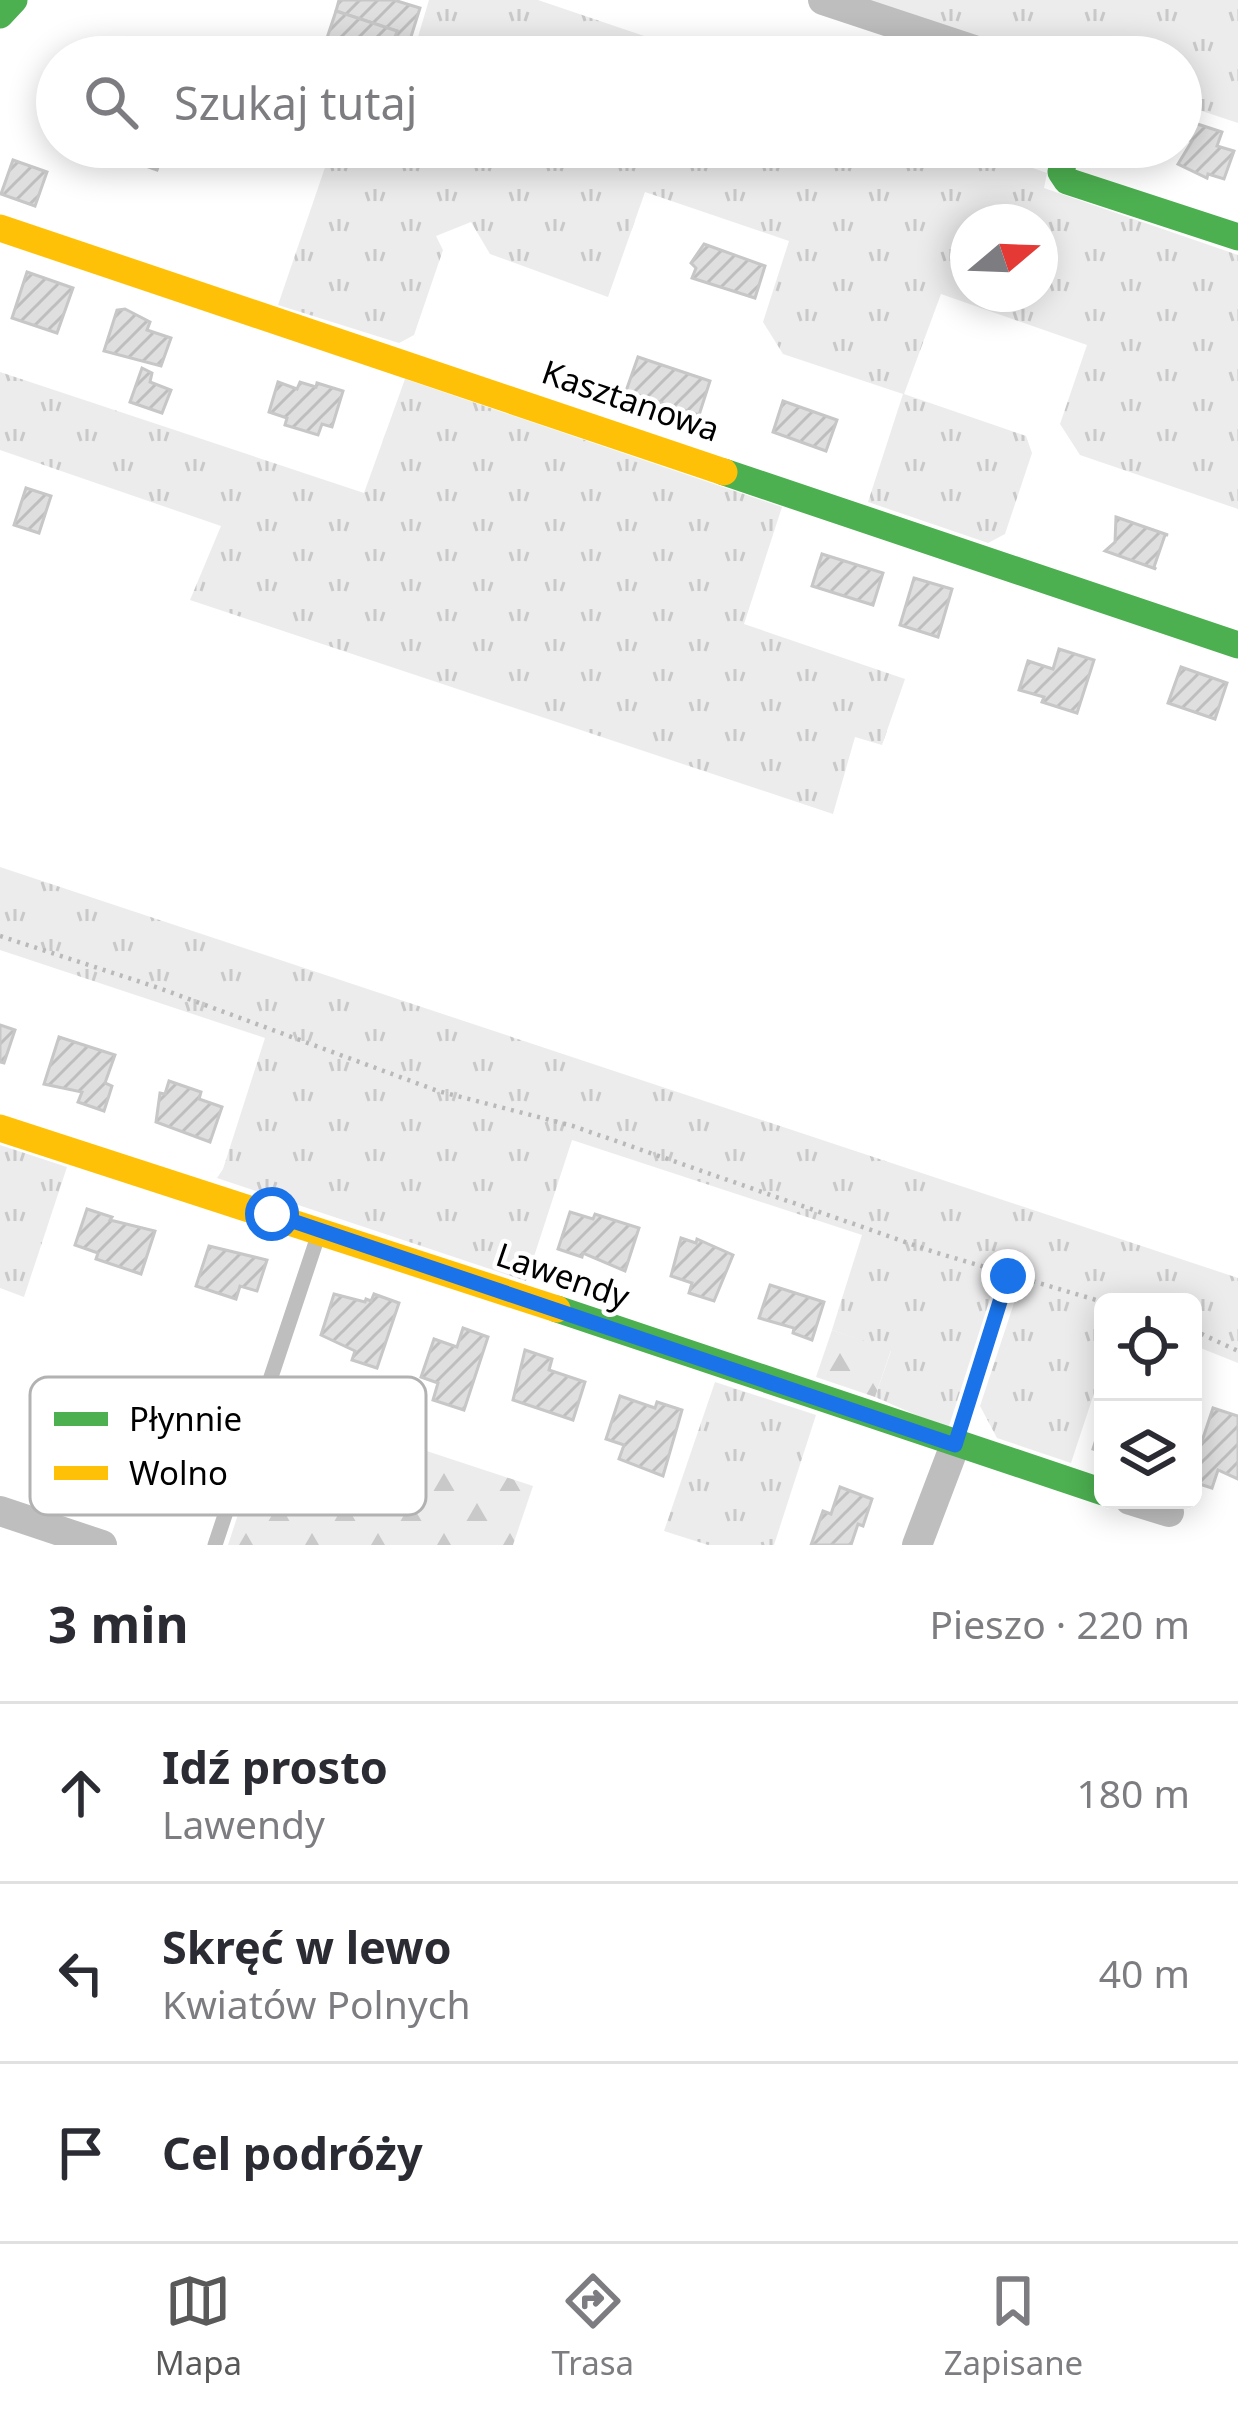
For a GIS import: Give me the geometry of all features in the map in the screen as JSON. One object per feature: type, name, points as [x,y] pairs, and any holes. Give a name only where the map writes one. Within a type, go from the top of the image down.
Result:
[{"type":"street","points":[[0,15],[14,0]]},
{"type":"street","points":[[823,0],[932,36]]},
{"type":"street","points":[[1061,168],[1067,181],[1238,237]]},
{"type":"street","name":"Kasztanowa","points":[[0,228],[1238,645]]},
{"type":"street","name":"Lawendy","points":[[0,1128],[1094,1489]]},
{"type":"street","points":[[917,1545],[955,1445]]},
{"type":"street","points":[[1159,1509],[1169,1512]]},
{"type":"street","points":[[0,1511],[102,1545]]},
{"type":"lane","points":[[271,1377],[320,1231]]},
{"type":"lane","points":[[215,1545],[225,1515]]},
{"type":"path","points":[[0,936],[159,988],[438,1090],[573,1126],[1008,1276],[1094,1299]]},
{"type":"path","points":[[955,1445],[1008,1276]]},
{"type":"path","points":[[1202,1334],[1238,1351]]},
{"type":"green space","points":[[429,0],[538,0],[644,36],[418,36]]},
{"type":"green space","points":[[866,0],[1238,0],[1238,123],[1202,111],[1202,36],[975,36]]},
{"type":"green space","points":[[325,168],[1033,168],[1047,173],[1044,188],[1238,255],[1238,509],[1080,455],[1060,424],[1087,345],[993,312],[1058,312],[1058,204],[950,204],[950,297],[941,294],[904,394],[1026,436],[1032,453],[1005,534],[988,543],[868,502],[903,394],[783,354],[763,322],[789,241],[645,192],[608,297],[490,254],[471,222],[436,236],[443,250],[414,335],[399,343],[278,305]]},
{"type":"green space","points":[[0,372],[364,493],[405,379],[782,507],[744,624],[905,679],[882,745],[855,737],[833,814],[190,600],[221,526],[0,450]]},
{"type":"green space","points":[[0,867],[1238,1278],[1238,1363],[1202,1349],[1202,1293],[1094,1293],[1094,1393],[1071,1463],[997,1438],[980,1406],[1019,1288],[996,1280],[948,1429],[875,1397],[891,1351],[832,1330],[862,1235],[572,1140],[526,1281],[217,1178],[265,1038],[0,950]]},
{"type":"green space","points":[[0,1145],[67,1167],[24,1297],[0,1288]]},
{"type":"green space","points":[[832,1330],[891,1350],[875,1397],[816,1377]]},
{"type":"green space","points":[[715,1382],[816,1415],[774,1545],[708,1545],[664,1531]]},
{"type":"green space","points":[[426,1451],[533,1486],[513,1545],[228,1545],[238,1515],[426,1515]]},
{"type":"building","points":[[339,0],[394,0],[420,8],[411,36],[395,36],[397,31],[336,11]]},
{"type":"building","points":[[336,11],[397,31],[395,36],[328,36]]},
{"type":"building","points":[[1202,126],[1222,132],[1217,146],[1234,151],[1224,179],[1208,174],[1207,178],[1186,168],[1202,168]]},
{"type":"building","points":[[13,160],[47,172],[35,206],[1,194]]},
{"type":"building","points":[[704,244],[765,266],[755,298],[692,278],[696,268],[691,263]]},
{"type":"building","points":[[27,272],[73,288],[57,333],[12,318]]},
{"type":"building","points":[[125,309],[150,322],[147,330],[171,338],[161,366],[104,351],[117,310]]},
{"type":"building","points":[[638,357],[710,381],[699,415],[626,391]]},
{"type":"building","points":[[142,368],[152,373],[150,382],[171,390],[162,413],[130,402]]},
{"type":"building","points":[[278,382],[297,389],[300,382],[316,387],[317,383],[343,391],[332,427],[322,424],[318,435],[285,425],[287,418],[269,412]]},
{"type":"building","points":[[783,401],[837,420],[826,451],[773,432]]},
{"type":"building","points":[[26,488],[51,496],[39,533],[14,525]]},
{"type":"building","points":[[1116,517],[1168,535],[1156,569],[1105,551],[1115,542]]},
{"type":"building","points":[[822,554],[883,573],[873,605],[812,586]]},
{"type":"building","points":[[914,578],[952,589],[938,637],[900,625]]},
{"type":"building","points":[[1059,649],[1094,660],[1077,713],[1019,690],[1028,661],[1053,669]]},
{"type":"building","points":[[1181,667],[1227,683],[1215,719],[1168,703]]},
{"type":"building","points":[[0,1025],[15,1030],[4,1063],[0,1062]]},
{"type":"building","points":[[59,1037],[115,1055],[105,1083],[112,1086],[104,1111],[78,1102],[82,1092],[44,1084]]},
{"type":"building","points":[[169,1081],[201,1092],[199,1099],[222,1107],[210,1142],[156,1122],[160,1093],[165,1094]]},
{"type":"building","points":[[87,1209],[155,1231],[141,1274],[96,1259],[98,1253],[75,1245]]},
{"type":"building","points":[[570,1212],[593,1219],[595,1214],[639,1228],[625,1271],[583,1253],[582,1257],[558,1249]]},
{"type":"building","points":[[681,1238],[696,1243],[697,1239],[733,1255],[714,1301],[689,1293],[692,1283],[671,1276]]},
{"type":"building","points":[[209,1246],[267,1260],[257,1291],[240,1286],[236,1299],[196,1286]]},
{"type":"building","points":[[770,1285],[824,1302],[812,1340],[793,1333],[794,1328],[759,1318]]},
{"type":"building","points":[[334,1294],[365,1302],[374,1294],[399,1303],[377,1368],[352,1360],[355,1351],[321,1335]]},
{"type":"building","points":[[463,1328],[488,1337],[464,1410],[433,1400],[438,1383],[421,1377],[434,1339],[457,1347]]},
{"type":"building","points":[[525,1350],[552,1359],[549,1370],[585,1382],[573,1420],[513,1400]]},
{"type":"building","points":[[620,1396],[655,1408],[657,1402],[682,1410],[663,1476],[619,1459],[624,1445],[606,1439]]},
{"type":"building","points":[[1213,1408],[1238,1416],[1238,1479],[1218,1470],[1212,1488],[1202,1485],[1202,1441]]},
{"type":"building","points":[[840,1487],[872,1499],[863,1526],[858,1524],[851,1545],[811,1545],[823,1511],[831,1514]]},
{"type":"traffic: fast","points":[[0,15],[14,0]]},
{"type":"traffic: fast","points":[[1062,168],[1067,181],[1238,237]]},
{"type":"traffic: fast","points":[[724,472],[1238,645]]},
{"type":"traffic: fast","points":[[557,1309],[1094,1489]]},
{"type":"traffic: slow","points":[[0,228],[724,472]]},
{"type":"traffic: slow","points":[[0,1128],[557,1309]]},
{"type":"route","points":[[272,1214],[955,1445],[1008,1276]]}]
